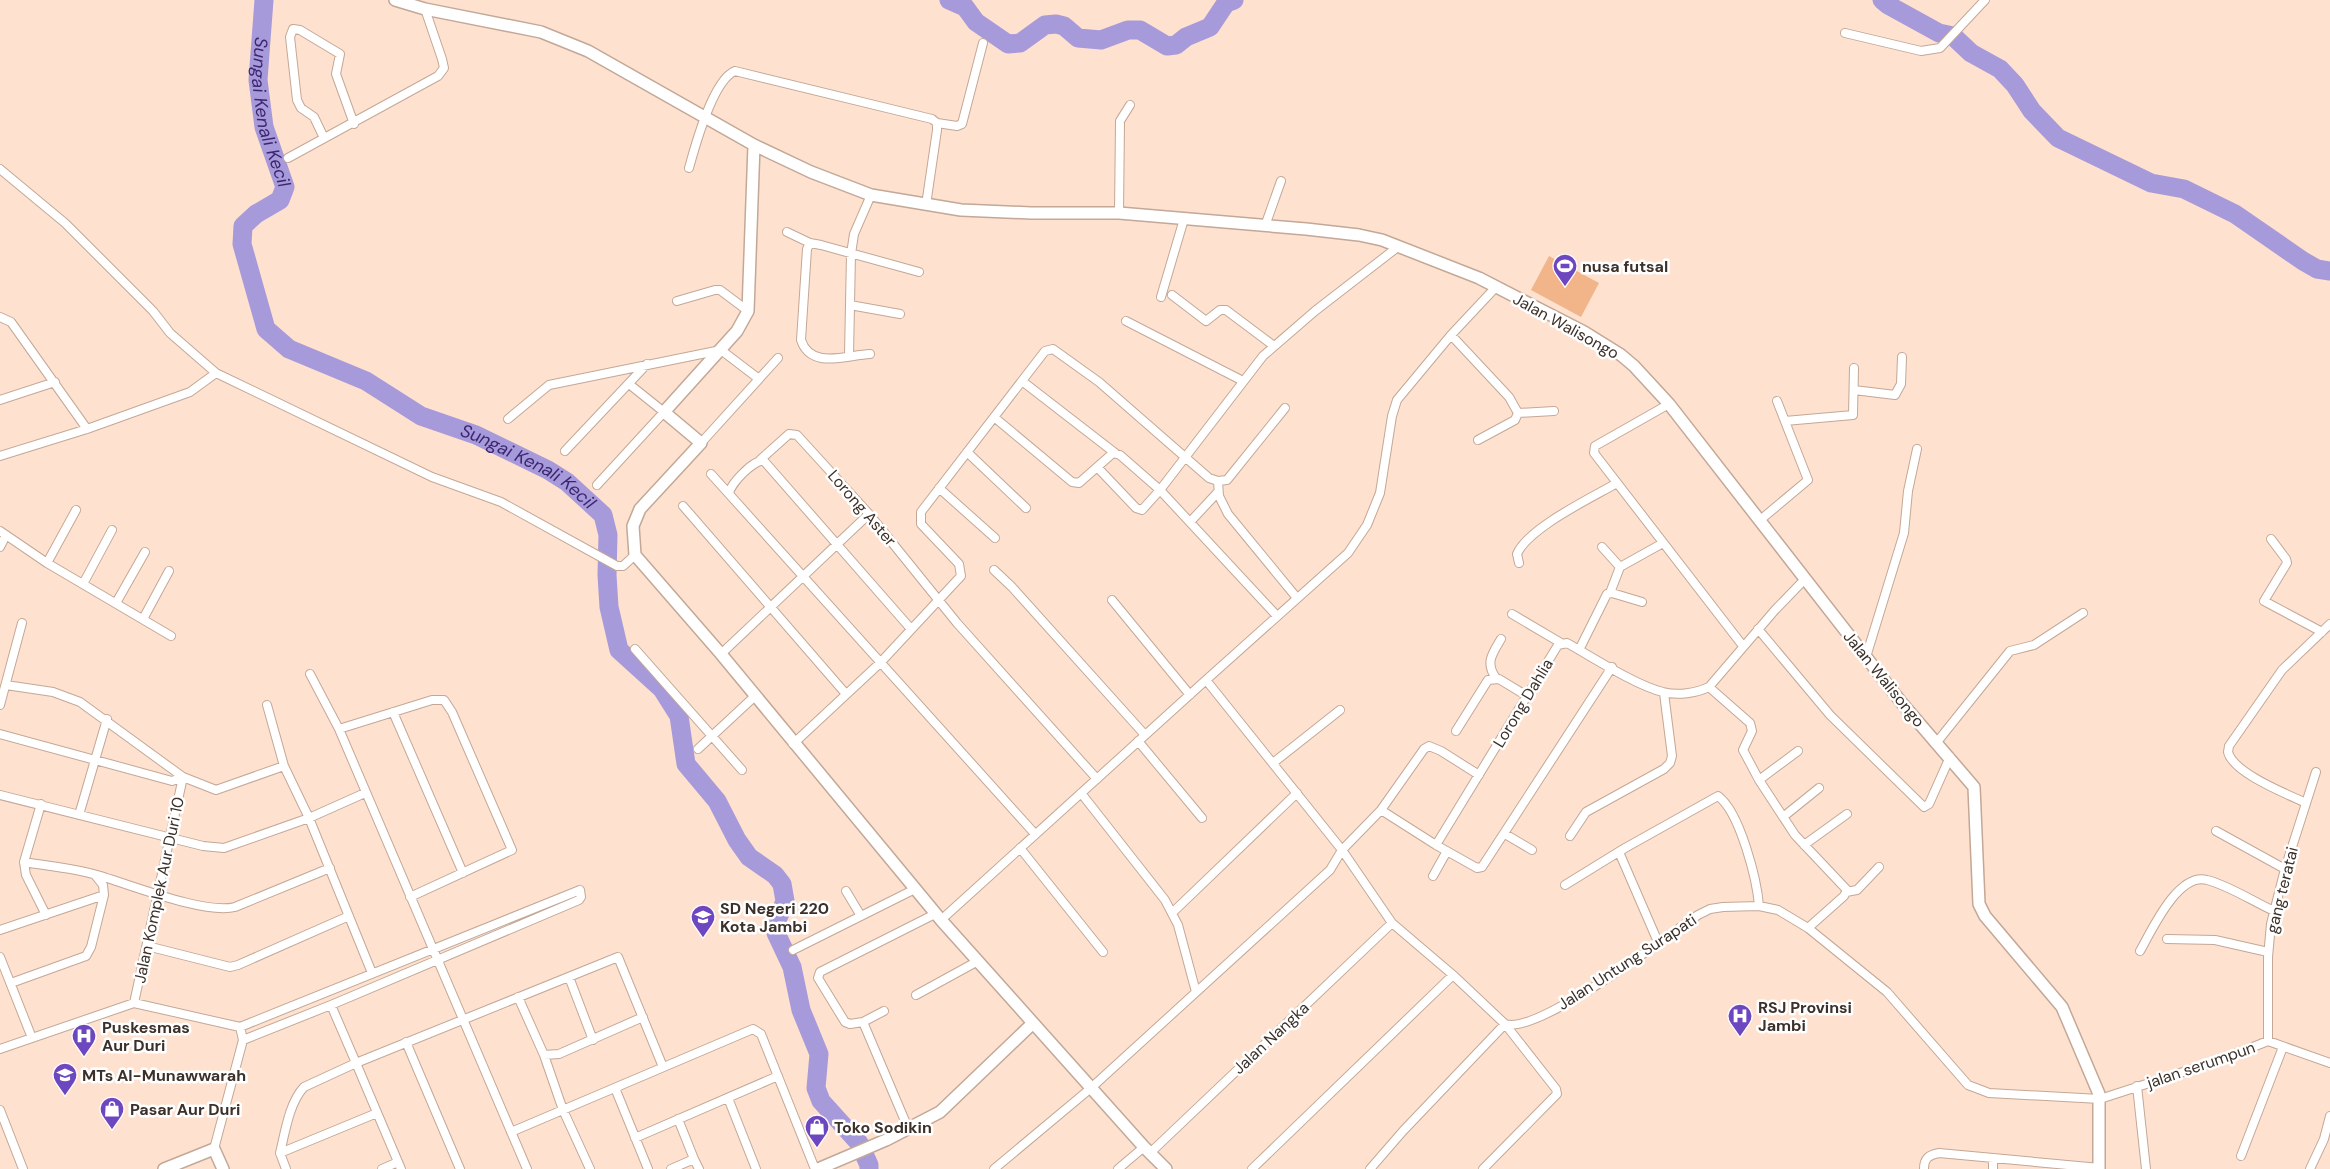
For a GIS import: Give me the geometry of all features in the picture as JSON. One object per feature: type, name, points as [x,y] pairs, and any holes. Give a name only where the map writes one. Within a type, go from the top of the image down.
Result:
[{"type":"street","name":"Jalan Walisongo","points":[[395,0],[425,9],[541,32],[559,38],[610,63],[754,145],[818,175],[870,195],[926,206],[1031,213],[1120,214],[1359,235],[1399,246],[1496,287],[1584,332],[1621,355],[1669,404],[1900,702],[1950,757],[1975,790],[1979,904],[1985,916],[2059,1002],[2100,1099],[2100,1168]]},
{"type":"street","points":[[1845,34],[1921,51],[1940,48],[1985,0]]},
{"type":"street","points":[[288,158],[354,124],[438,76],[442,71],[442,60],[425,9]]},
{"type":"street","points":[[324,138],[314,117],[301,108],[297,100],[290,37],[293,29],[300,30],[340,54],[336,71],[354,124]]},
{"type":"street","points":[[689,168],[703,117],[726,77],[735,71],[926,116],[936,123],[958,126],[962,124],[983,43]]},
{"type":"street","points":[[1120,214],[1120,120],[1130,105]]},
{"type":"street","points":[[926,206],[937,130],[936,123]]},
{"type":"street","points":[[597,485],[721,350],[744,321],[748,311],[754,145]]},
{"type":"street","points":[[0,169],[65,223],[153,311],[170,334],[216,373],[432,477],[500,502],[615,564],[622,566],[635,555]]},
{"type":"street","points":[[1265,226],[1281,181]]},
{"type":"street","points":[[849,355],[851,254],[854,234],[870,195]]},
{"type":"street","points":[[1160,296],[1184,219]]},
{"type":"street","points":[[787,232],[810,244],[816,243],[919,272]]},
{"type":"street","points":[[810,244],[807,249],[803,345],[813,355],[822,360],[849,355],[870,354]]},
{"type":"street","points":[[1097,467],[1140,510],[1160,490],[1243,381],[1274,346],[1327,301],[1399,246]]},
{"type":"street","points":[[884,1011],[863,1022],[850,1024],[843,1020],[820,983],[818,978],[820,972],[938,917],[1020,848],[1348,553],[1367,525],[1380,493],[1392,416],[1397,400],[1451,335],[1496,287]]},
{"type":"street","points":[[677,301],[720,290],[748,311]]},
{"type":"street","points":[[1172,295],[1206,321],[1220,310],[1226,310],[1274,346]]},
{"type":"street","points":[[850,305],[900,314]]},
{"type":"street","points":[[0,317],[11,322],[87,429]]},
{"type":"street","points":[[1126,320],[1243,381]]},
{"type":"street","points":[[1451,335],[1509,397],[1518,413]]},
{"type":"street","points":[[793,744],[880,663],[961,576],[959,564],[920,524],[921,512],[1045,351],[1053,349],[1099,382],[1209,478],[1218,482],[1228,480],[1285,408]]},
{"type":"street","points":[[508,419],[550,385],[721,350],[759,379]]},
{"type":"street","points":[[1854,390],[1895,394],[1901,384],[1902,357]]},
{"type":"street","points":[[778,358],[640,509],[633,526],[635,555],[721,654],[793,744],[938,917],[1166,1169]]},
{"type":"street","points":[[565,451],[647,364]]},
{"type":"street","points":[[1785,422],[1852,416],[1854,413],[1854,368]]},
{"type":"street","points":[[0,456],[87,429],[190,392],[216,373]]},
{"type":"street","points":[[1022,381],[1124,458],[1160,490],[1276,616]]},
{"type":"street","points":[[0,400],[55,382]]},
{"type":"street","points":[[628,384],[701,443]]},
{"type":"street","points":[[1759,521],[1808,480],[1777,401]]},
{"type":"street","points":[[1669,404],[1594,448],[1594,453],[1743,646]]},
{"type":"street","points":[[1518,413],[1554,410]]},
{"type":"street","points":[[1478,440],[1515,420],[1518,413]]},
{"type":"street","points":[[994,417],[1072,482],[1079,483],[1116,453]]},
{"type":"street","name":"Lorong Aster","points":[[760,460],[789,434],[797,435],[870,514],[939,600],[1097,779]]},
{"type":"street","points":[[1866,657],[1904,533],[1908,491],[1917,449]]},
{"type":"street","points":[[967,452],[1026,508]]},
{"type":"street","points":[[729,494],[732,486],[754,462],[764,461],[911,629]]},
{"type":"street","points":[[710,474],[1035,834]]},
{"type":"street","points":[[1218,482],[1218,492],[1228,514],[1297,598]]},
{"type":"street","points":[[1519,563],[1517,554],[1523,544],[1548,523],[1617,483]]},
{"type":"street","points":[[939,488],[995,538]]},
{"type":"street","points":[[1190,522],[1218,492]]},
{"type":"street","points":[[682,506],[846,694]]},
{"type":"street","points":[[47,562],[76,510]]},
{"type":"street","points":[[721,654],[870,514]]},
{"type":"street","points":[[83,584],[112,530]]},
{"type":"street","points":[[0,547],[3,533],[47,562],[171,636]]},
{"type":"street","points":[[2271,539],[2287,563],[2264,602],[2322,632]]},
{"type":"street","points":[[1579,650],[1596,614],[1610,593],[1620,567],[1663,543]]},
{"type":"street","points":[[1602,547],[1620,567]]},
{"type":"street","points":[[116,603],[145,552]]},
{"type":"street","points":[[994,570],[1012,586],[1145,735]]},
{"type":"street","points":[[143,619],[169,571]]},
{"type":"street","points":[[1805,579],[1758,629],[1709,687],[1752,727],[1743,750],[1759,780],[1804,845],[1841,882],[1846,892]]},
{"type":"street","points":[[1610,593],[1642,602]]},
{"type":"street","points":[[1112,600],[1190,695]]},
{"type":"street","points":[[1937,742],[2010,651],[2034,645],[2084,613]]},
{"type":"street","points":[[1512,614],[1561,643]]},
{"type":"street","points":[[0,705],[22,622]]},
{"type":"street","points":[[2306,803],[2256,778],[2234,762],[2228,752],[2229,746],[2282,670],[2330,624]]},
{"type":"street","points":[[1758,629],[1830,715],[1924,807],[1930,804],[1950,757]]},
{"type":"street","points":[[1501,639],[1490,660],[1490,670],[1496,678],[1528,696]]},
{"type":"street","name":"Lorong Dahlia","points":[[1436,845],[1528,696],[1555,648],[1561,643],[1567,643],[1664,692],[1692,693],[1709,687]]},
{"type":"street","points":[[635,649],[742,770]]},
{"type":"street","points":[[1381,810],[1436,845],[1480,868],[1485,864],[1505,834],[1612,667]]},
{"type":"street","points":[[310,674],[339,729],[527,1169]]},
{"type":"street","points":[[1456,731],[1488,680],[1496,678]]},
{"type":"street","points":[[1206,680],[1342,850],[1392,923],[1453,974],[1505,1024],[1556,1089],[1557,1094],[1483,1169]]},
{"type":"street","points":[[6,685],[67,696],[107,720],[183,777],[216,790],[284,766]]},
{"type":"street","points":[[1570,836],[1586,812],[1664,769],[1670,763],[1672,756],[1664,692]]},
{"type":"street","points":[[698,749],[755,696]]},
{"type":"street","points":[[339,729],[440,699],[446,702],[512,850],[410,897]]},
{"type":"street","points":[[267,705],[284,766],[310,818],[372,973]]},
{"type":"street","points":[[1273,763],[1340,710]]},
{"type":"street","points":[[392,712],[463,873]]},
{"type":"street","points":[[79,815],[107,720]]},
{"type":"street","points":[[0,734],[172,781],[183,777]]},
{"type":"street","points":[[1138,741],[1202,818]]},
{"type":"street","points":[[994,1169],[1091,1088],[1330,870],[1342,850],[1381,810],[1424,748],[1429,746],[1441,751],[1479,775]]},
{"type":"street","points":[[1759,780],[1798,751]]},
{"type":"street","name":"gang teratai","points":[[2268,1042],[2268,952],[2274,911],[2285,869],[2316,772]]},
{"type":"street","name":"Jalan Komplek Aur Duri 10","points":[[134,1003],[183,777]]},
{"type":"street","points":[[1783,817],[1819,788]]},
{"type":"street","points":[[0,794],[203,846],[224,848],[310,818],[365,793]]},
{"type":"street","points":[[1081,793],[1165,900],[1178,925],[1196,992]]},
{"type":"street","points":[[1172,913],[1297,793]]},
{"type":"street","points":[[1565,885],[1699,805],[1720,796],[1732,814],[1754,871],[1759,906]]},
{"type":"street","points":[[41,804],[24,862],[26,875],[46,915]]},
{"type":"street","points":[[1804,845],[1847,814]]},
{"type":"street","points":[[2216,830],[2285,869]]},
{"type":"street","points":[[1505,834],[1532,850]]},
{"type":"street","points":[[1020,848],[1103,952]]},
{"type":"street","points":[[1433,876],[1447,851]]},
{"type":"street","points":[[1619,852],[1658,942]]},
{"type":"street","points":[[24,862],[94,874],[157,895],[221,909],[228,909],[330,868]]},
{"type":"street","points":[[1808,928],[1846,892],[1857,890],[1879,867]]},
{"type":"street","points":[[11,983],[86,956],[91,947],[104,895],[103,884],[94,874]]},
{"type":"street","points":[[2140,951],[2172,898],[2180,890],[2196,880],[2209,880],[2274,911]]},
{"type":"street","points":[[793,950],[915,889]]},
{"type":"street","points":[[0,1050],[134,1003],[240,1026],[580,890],[581,896],[579,900],[331,1005],[243,1040]]},
{"type":"street","points":[[846,891],[861,916]]},
{"type":"street","points":[[0,930],[104,895]]},
{"type":"street","name":"Jalan Untung Surapati","points":[[1505,1024],[1516,1026],[1559,1008],[1584,994],[1698,914],[1710,909],[1759,906],[1778,910],[1808,928],[1887,992],[1912,1018],[1968,1085],[1989,1093],[2100,1099]]},
{"type":"street","points":[[147,946],[230,967],[349,916]]},
{"type":"street","name":"Jalan Nangka","points":[[1118,1169],[1147,1150],[1392,923]]},
{"type":"street","points":[[2167,939],[2215,940],[2268,952]]},
{"type":"street","points":[[0,957],[32,1038]]},
{"type":"street","points":[[286,1169],[280,1153],[288,1120],[300,1091],[304,1087],[406,1042],[618,957],[663,1067]]},
{"type":"street","points":[[916,995],[978,961]]},
{"type":"street","points":[[389,966],[395,978]]},
{"type":"street","points":[[1252,1169],[1453,974]]},
{"type":"street","points":[[569,977],[593,1040]]},
{"type":"street","points":[[518,997],[544,1055],[563,1110],[590,1169]]},
{"type":"street","points":[[331,1005],[399,1165],[382,1169]]},
{"type":"street","points":[[544,1055],[555,1055],[643,1017]]},
{"type":"street","points":[[863,1022],[908,1128]]},
{"type":"street","points":[[511,1132],[753,1029],[761,1034],[817,1169],[886,1140],[940,1112],[1033,1023]]},
{"type":"street","points":[[1370,1169],[1403,1131],[1505,1024]]},
{"type":"street","points":[[223,1169],[214,1149],[243,1040],[240,1026]]},
{"type":"street","points":[[406,1042],[460,1169]]},
{"type":"street","name":"jalan serumpun","points":[[2100,1099],[2220,1060],[2268,1042],[2330,1063]]},
{"type":"street","points":[[2241,1156],[2283,1047]]},
{"type":"street","points":[[635,1138],[778,1076]]},
{"type":"street","points":[[2137,1086],[2146,1169]]},
{"type":"street","points":[[615,1088],[648,1169]]},
{"type":"street","points":[[728,1098],[756,1169]]},
{"type":"street","points":[[0,1110],[23,1169]]},
{"type":"street","points":[[280,1153],[377,1113]]},
{"type":"street","points":[[2320,1169],[2312,1165],[2324,1139],[2330,1116]]},
{"type":"street","points":[[678,1120],[699,1169]]},
{"type":"street","points":[[164,1169],[214,1149]]},
{"type":"street","points":[[1924,1169],[1925,1160],[1931,1154],[2100,1168]]},
{"type":"street","points":[[1993,1158],[1993,1169]]},
{"type":"street","points":[[671,1169],[694,1159]]},
{"type":"shaded area","name":"nusa futsal","points":[[1549,256],[1599,283],[1581,317],[1531,290]]},
{"type":"waterway","name":"Sungai Kenali Kecil","points":[[264,0],[258,80],[264,127],[285,187],[280,200],[256,214],[243,226],[242,244],[266,329],[289,349],[366,381],[421,416],[476,435],[548,470],[567,482],[603,515],[608,535],[607,575],[609,607],[619,650],[662,689],[679,716],[686,764],[717,801],[737,840],[749,857],[775,875],[782,884],[785,901],[776,923],[776,933],[792,967],[801,1010],[819,1054],[816,1088],[821,1101],[859,1143],[869,1169]]},
{"type":"waterway","points":[[949,0],[965,7],[976,22],[1008,44],[1020,43],[1045,25],[1056,24],[1064,26],[1078,38],[1101,40],[1128,30],[1140,30],[1167,46],[1176,45],[1186,37],[1210,27],[1226,3],[1234,0]]},
{"type":"waterway","points":[[1882,0],[1939,33],[1953,36],[1971,53],[2000,69],[2015,85],[2032,111],[2058,138],[2151,183],[2184,189],[2235,214],[2317,269],[2330,271]]},
{"type":"place","name":"nusa futsal","points":[[1565,287]]},
{"type":"place","name":"SD Negeri 220 Kota Jambi","points":[[703,938]]},
{"type":"place","name":"RSJ Provinsi Jambi","points":[[1740,1037]]},
{"type":"place","name":"Puskesmas Aur Duri","points":[[84,1057]]},
{"type":"place","name":"MTs Al-Munawwarah","points":[[65,1096]]},
{"type":"place","name":"Pasar Aur Duri","points":[[112,1130]]},
{"type":"place","name":"Toko Sodikin","points":[[817,1148]]}]
